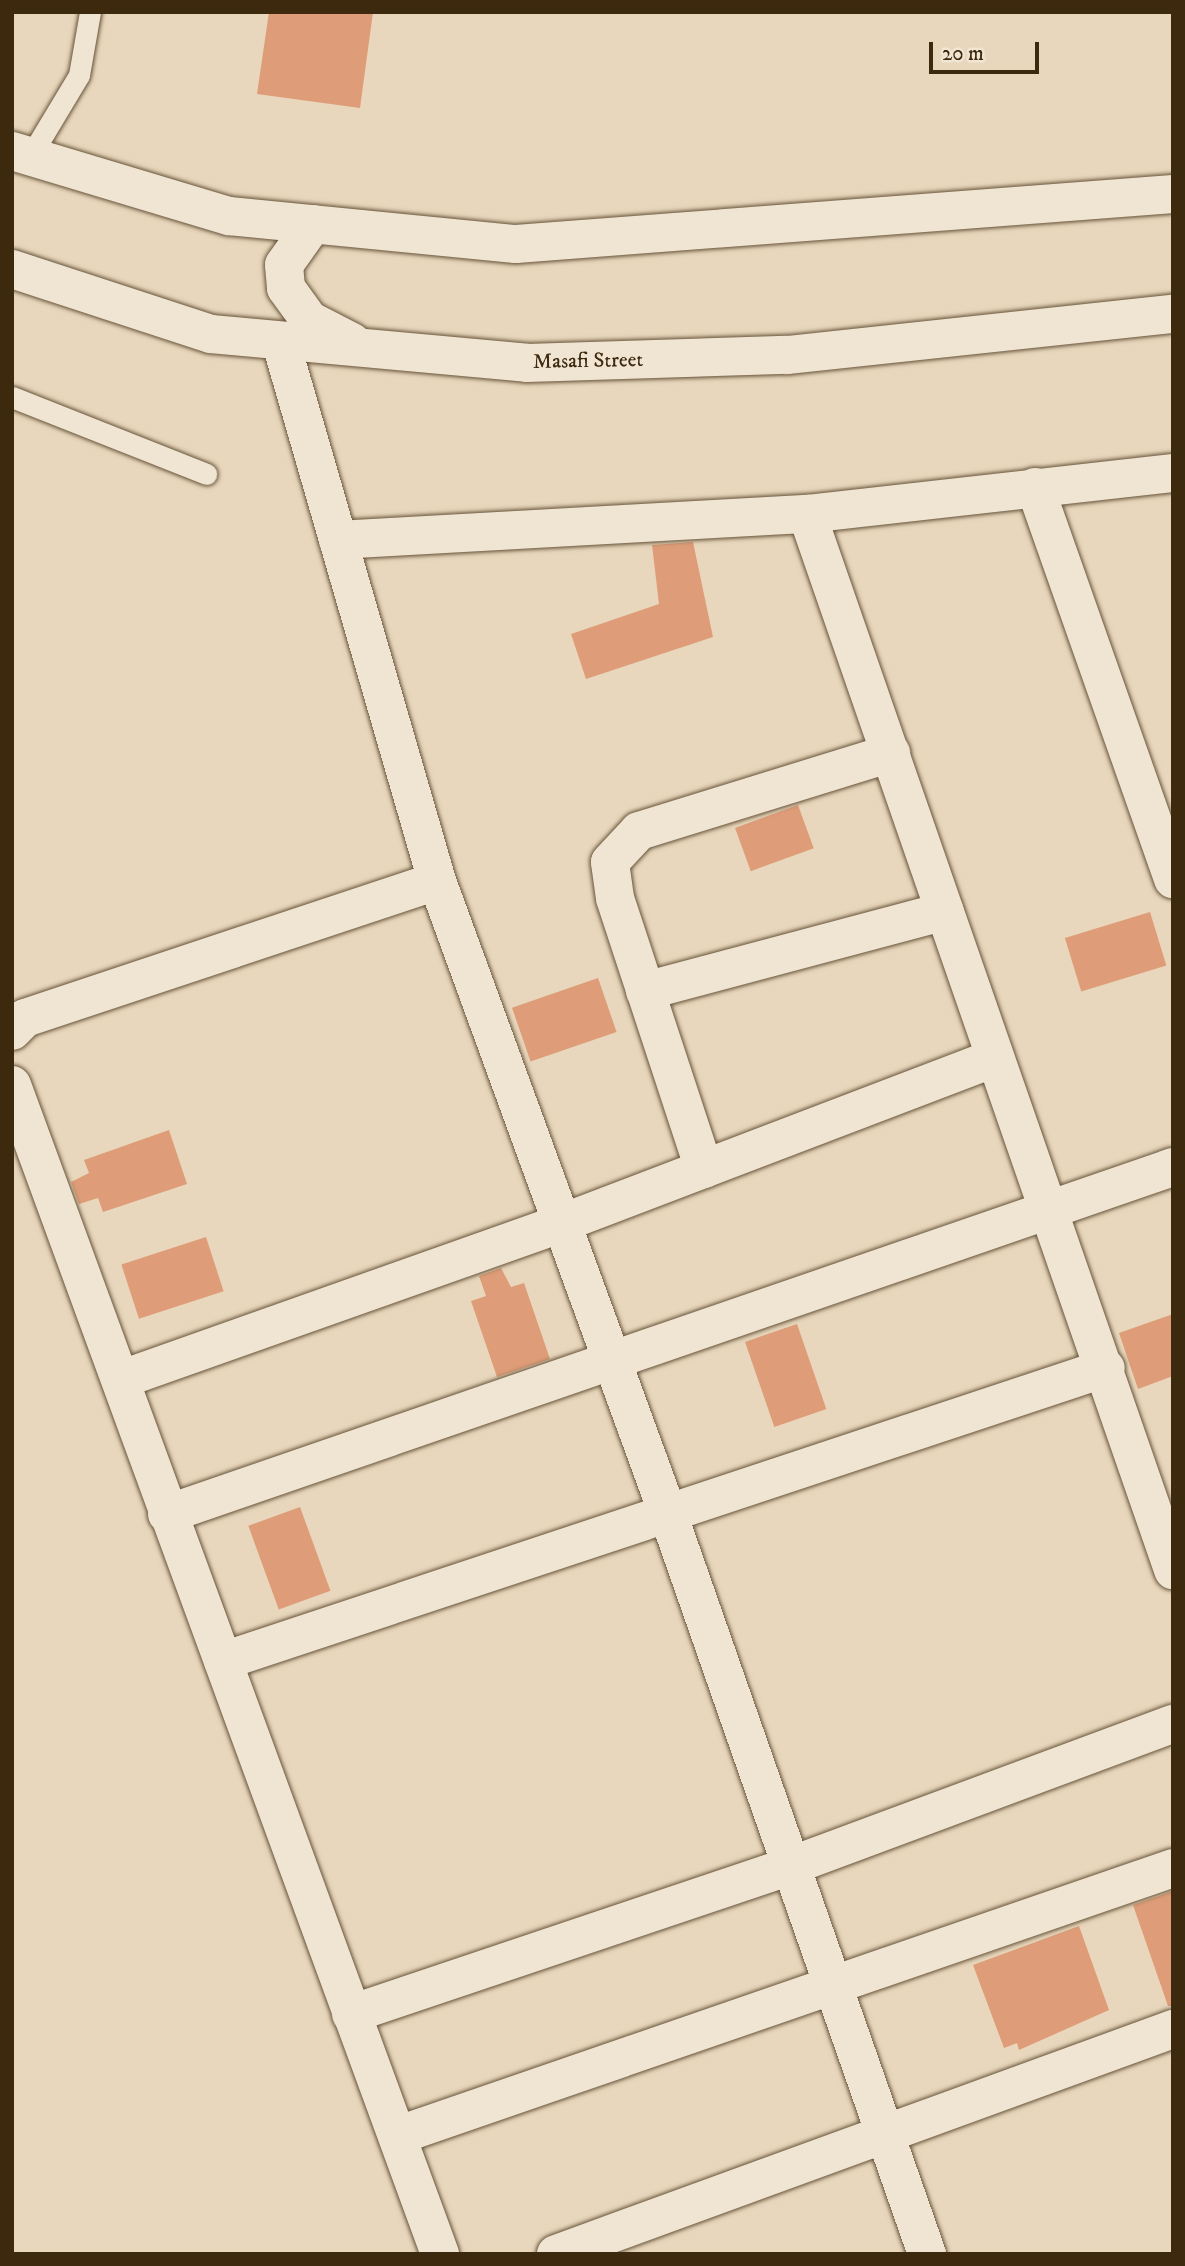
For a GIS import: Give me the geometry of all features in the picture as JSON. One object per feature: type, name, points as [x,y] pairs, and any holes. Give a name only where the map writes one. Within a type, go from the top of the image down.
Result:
[{"type":"street","points":[[20,156],[229,216],[516,244],[1173,194]]},
{"type":"street","points":[[261,219],[281,344],[437,881],[557,1225],[668,1514],[793,1865],[830,1987],[927,2254]]},
{"type":"street","points":[[313,224],[284,265],[286,288],[309,320],[364,349]]},
{"type":"street","name":"Masafi Street","points":[[12,269],[211,334],[281,344],[527,363],[788,355],[1173,314]]},
{"type":"street","points":[[338,540],[807,514],[1173,473]]},
{"type":"street","points":[[1035,487],[1173,879]]},
{"type":"street","points":[[807,514],[995,1058],[1106,1367],[1173,1570]]},
{"type":"street","points":[[704,1169],[645,991],[610,862],[639,831],[891,752]]},
{"type":"street","points":[[12,1031],[25,1018],[437,881]]},
{"type":"street","points":[[645,991],[945,911]]},
{"type":"street","points":[[122,1379],[557,1225],[995,1058]]},
{"type":"street","points":[[12,1085],[122,1379],[167,1514],[351,2014],[399,2135],[440,2254]]},
{"type":"street","points":[[167,1514],[609,1364],[1173,1167]]},
{"type":"street","points":[[223,1661],[1106,1367]]},
{"type":"street","points":[[351,2014],[793,1865],[1173,1724]]},
{"type":"street","points":[[399,2135],[1173,1868]]},
{"type":"street","points":[[556,2254],[882,2132],[1173,2029]]},
{"type":"lane","points":[[20,156],[79,75],[90,12]]},
{"type":"lane","points":[[12,397],[206,474]]},
{"type":"building","points":[[269,12],[373,12],[360,108],[257,94]]},
{"type":"building","points":[[693,542],[713,637],[586,679],[571,634],[659,604],[652,545]]},
{"type":"building","points":[[798,805],[814,848],[751,871],[735,828]]},
{"type":"building","points":[[1150,912],[1166,966],[1081,992],[1065,938]]},
{"type":"building","points":[[598,978],[617,1032],[531,1062],[512,1008]]},
{"type":"building","points":[[169,1130],[187,1184],[103,1212],[98,1198],[79,1204],[71,1182],[89,1173],[84,1160]]},
{"type":"building","points":[[206,1237],[224,1291],[139,1319],[121,1265]]},
{"type":"building","points":[[501,1268],[511,1287],[524,1283],[550,1359],[497,1377],[471,1301],[486,1296],[479,1276]]},
{"type":"building","points":[[1173,1314],[1173,1376],[1138,1389],[1119,1333]]},
{"type":"building","points":[[797,1324],[826,1409],[774,1427],[745,1342]]},
{"type":"building","points":[[300,1507],[330,1591],[279,1609],[248,1526]]},
{"type":"building","points":[[1173,1891],[1173,2006],[1168,2006],[1133,1905]]},
{"type":"building","points":[[1079,1926],[1109,2010],[1019,2050],[1017,2043],[1004,2048],[973,1965]]}]
